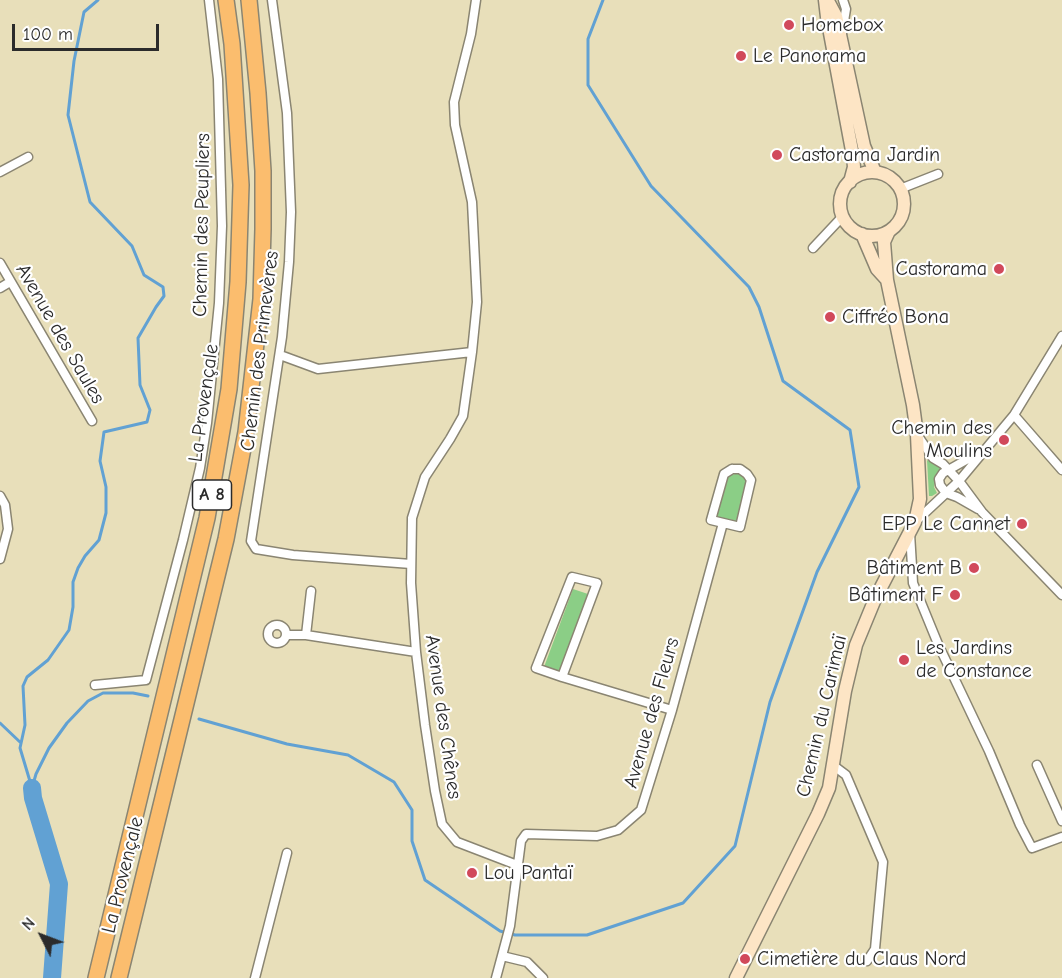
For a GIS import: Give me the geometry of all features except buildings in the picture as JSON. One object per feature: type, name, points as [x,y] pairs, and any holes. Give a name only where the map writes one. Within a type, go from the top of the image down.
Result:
[{"type":"highway","name":"La Provençale","points":[[96,978],[207,519],[230,389],[238,282],[241,185],[232,44],[226,0]]},
{"type":"highway","name":"La Provençale","points":[[119,978],[226,539],[248,422],[261,299],[263,230],[263,171],[249,0]]},
{"type":"main road","points":[[826,0],[836,16],[864,146],[875,172]]},
{"type":"main road","points":[[826,0],[827,17],[854,167],[850,182],[842,194],[840,205],[847,224],[862,234],[871,236],[889,231],[901,217],[904,207],[900,189],[888,176],[875,172],[861,174],[850,182]]},
{"type":"main road","name":"Chemin du Carimaï","points":[[736,978],[829,788],[845,691],[856,645],[875,600],[912,527],[920,499],[917,435],[886,280],[884,242],[889,231]]},
{"type":"main road","name":"Chemin du Carimaï","points":[[862,234],[878,269],[886,280]]},
{"type":"street","name":"Chemin des Peupliers","points":[[95,686],[146,680],[200,468],[207,423],[219,303],[222,226],[218,79],[209,0]]},
{"type":"street","name":"Chemin des Primevères","points":[[272,0],[287,113],[292,195],[289,262],[280,355],[251,541],[256,549],[292,555],[411,564]]},
{"type":"street","name":"Avenue des Chênes","points":[[476,0],[471,34],[454,102],[455,125],[472,202],[477,302],[472,352],[463,416],[425,477],[412,518],[411,564],[416,652],[433,780],[442,824],[457,842],[517,865]]},
{"type":"street","points":[[841,39],[846,9],[843,0]]},
{"type":"street","points":[[0,172],[28,157]]},
{"type":"street","points":[[900,189],[938,174]]},
{"type":"street","points":[[813,248],[843,216]]},
{"type":"street","name":"Avenue des Saules","points":[[0,263],[92,421]]},
{"type":"street","points":[[0,288],[10,282]]},
{"type":"street","points":[[1062,336],[1014,415],[959,481],[912,527],[913,583],[938,644],[989,751],[1020,825],[1032,848],[1062,837]]},
{"type":"street","points":[[280,355],[318,369],[472,352]]},
{"type":"street","points":[[1014,415],[1062,470]]},
{"type":"street","points":[[917,435],[933,458],[950,470],[982,512],[1062,595]]},
{"type":"street","points":[[982,512],[946,493],[939,479],[943,473],[988,448]]},
{"type":"street","points":[[732,469],[740,469],[751,480],[740,527],[723,523],[711,520],[724,474],[732,469]]},
{"type":"street","points":[[920,499],[931,500],[946,493]]},
{"type":"street","points":[[0,496],[5,505],[8,529],[0,559]]},
{"type":"street","name":"Avenue des Fleurs","points":[[496,978],[510,926],[521,841],[526,834],[597,836],[618,830],[641,810],[672,710],[723,523]]},
{"type":"street","points":[[562,677],[597,583],[572,577],[536,668],[562,677],[672,710]]},
{"type":"street","points":[[306,635],[311,591]]},
{"type":"street","points":[[287,635],[306,635],[416,652]]},
{"type":"street","points":[[1037,765],[1062,821]]},
{"type":"street","points":[[834,766],[846,775],[882,862],[875,949],[867,962]]},
{"type":"street","points":[[255,978],[287,853]]},
{"type":"street","points":[[502,956],[527,962],[543,978]]},
{"type":"green space","points":[[927,460],[942,469],[937,473],[934,487],[937,493],[932,496],[929,496]]},
{"type":"green space","points":[[741,474],[746,479],[747,486],[737,523],[716,517],[728,476]]},
{"type":"green space","points":[[573,589],[588,594],[559,672],[544,667]]},
{"type":"waterway","points":[[32,788],[20,748],[25,725],[23,686],[27,677],[48,660],[69,630],[73,607],[73,582],[85,556],[99,540],[106,513],[106,487],[100,461],[104,432],[147,422],[150,410],[140,385],[138,338],[164,296],[163,287],[144,275],[132,246],[90,202],[68,115],[74,61],[84,12],[98,0]]},
{"type":"waterway","points":[[199,719],[287,744],[348,755],[394,782],[412,810],[412,841],[425,880],[500,931],[515,935],[587,935],[683,903],[735,846],[770,702],[817,572],[859,487],[850,430],[783,381],[759,307],[749,287],[651,186],[588,85],[588,39],[603,0]]},
{"type":"waterway","points":[[32,788],[49,748],[67,723],[88,701],[103,693],[133,693],[148,696]]},
{"type":"waterway","points":[[0,723],[21,743]]},
{"type":"waterway","points":[[32,788],[59,884],[52,978]]},
{"type":"place","name":"Homebox","points":[[789,25]]},
{"type":"place","name":"Le Panorama","points":[[741,56]]},
{"type":"place","name":"Castorama Jardin","points":[[777,155]]},
{"type":"place","name":"Castorama","points":[[999,269]]},
{"type":"place","name":"Ciffréo Bona","points":[[830,317]]},
{"type":"place","name":"Chemin des Moulins","points":[[1004,440]]},
{"type":"place","name":"EPP Le Cannet","points":[[1022,524]]},
{"type":"place","name":"Bâtiment B","points":[[974,568]]},
{"type":"place","name":"Bâtiment F","points":[[955,595]]},
{"type":"place","name":"Les Jardins de Constance","points":[[904,660]]},
{"type":"place","name":"Lou Pantaï","points":[[472,873]]},
{"type":"place","name":"Cimetière du Claus Nord","points":[[745,959]]}]
